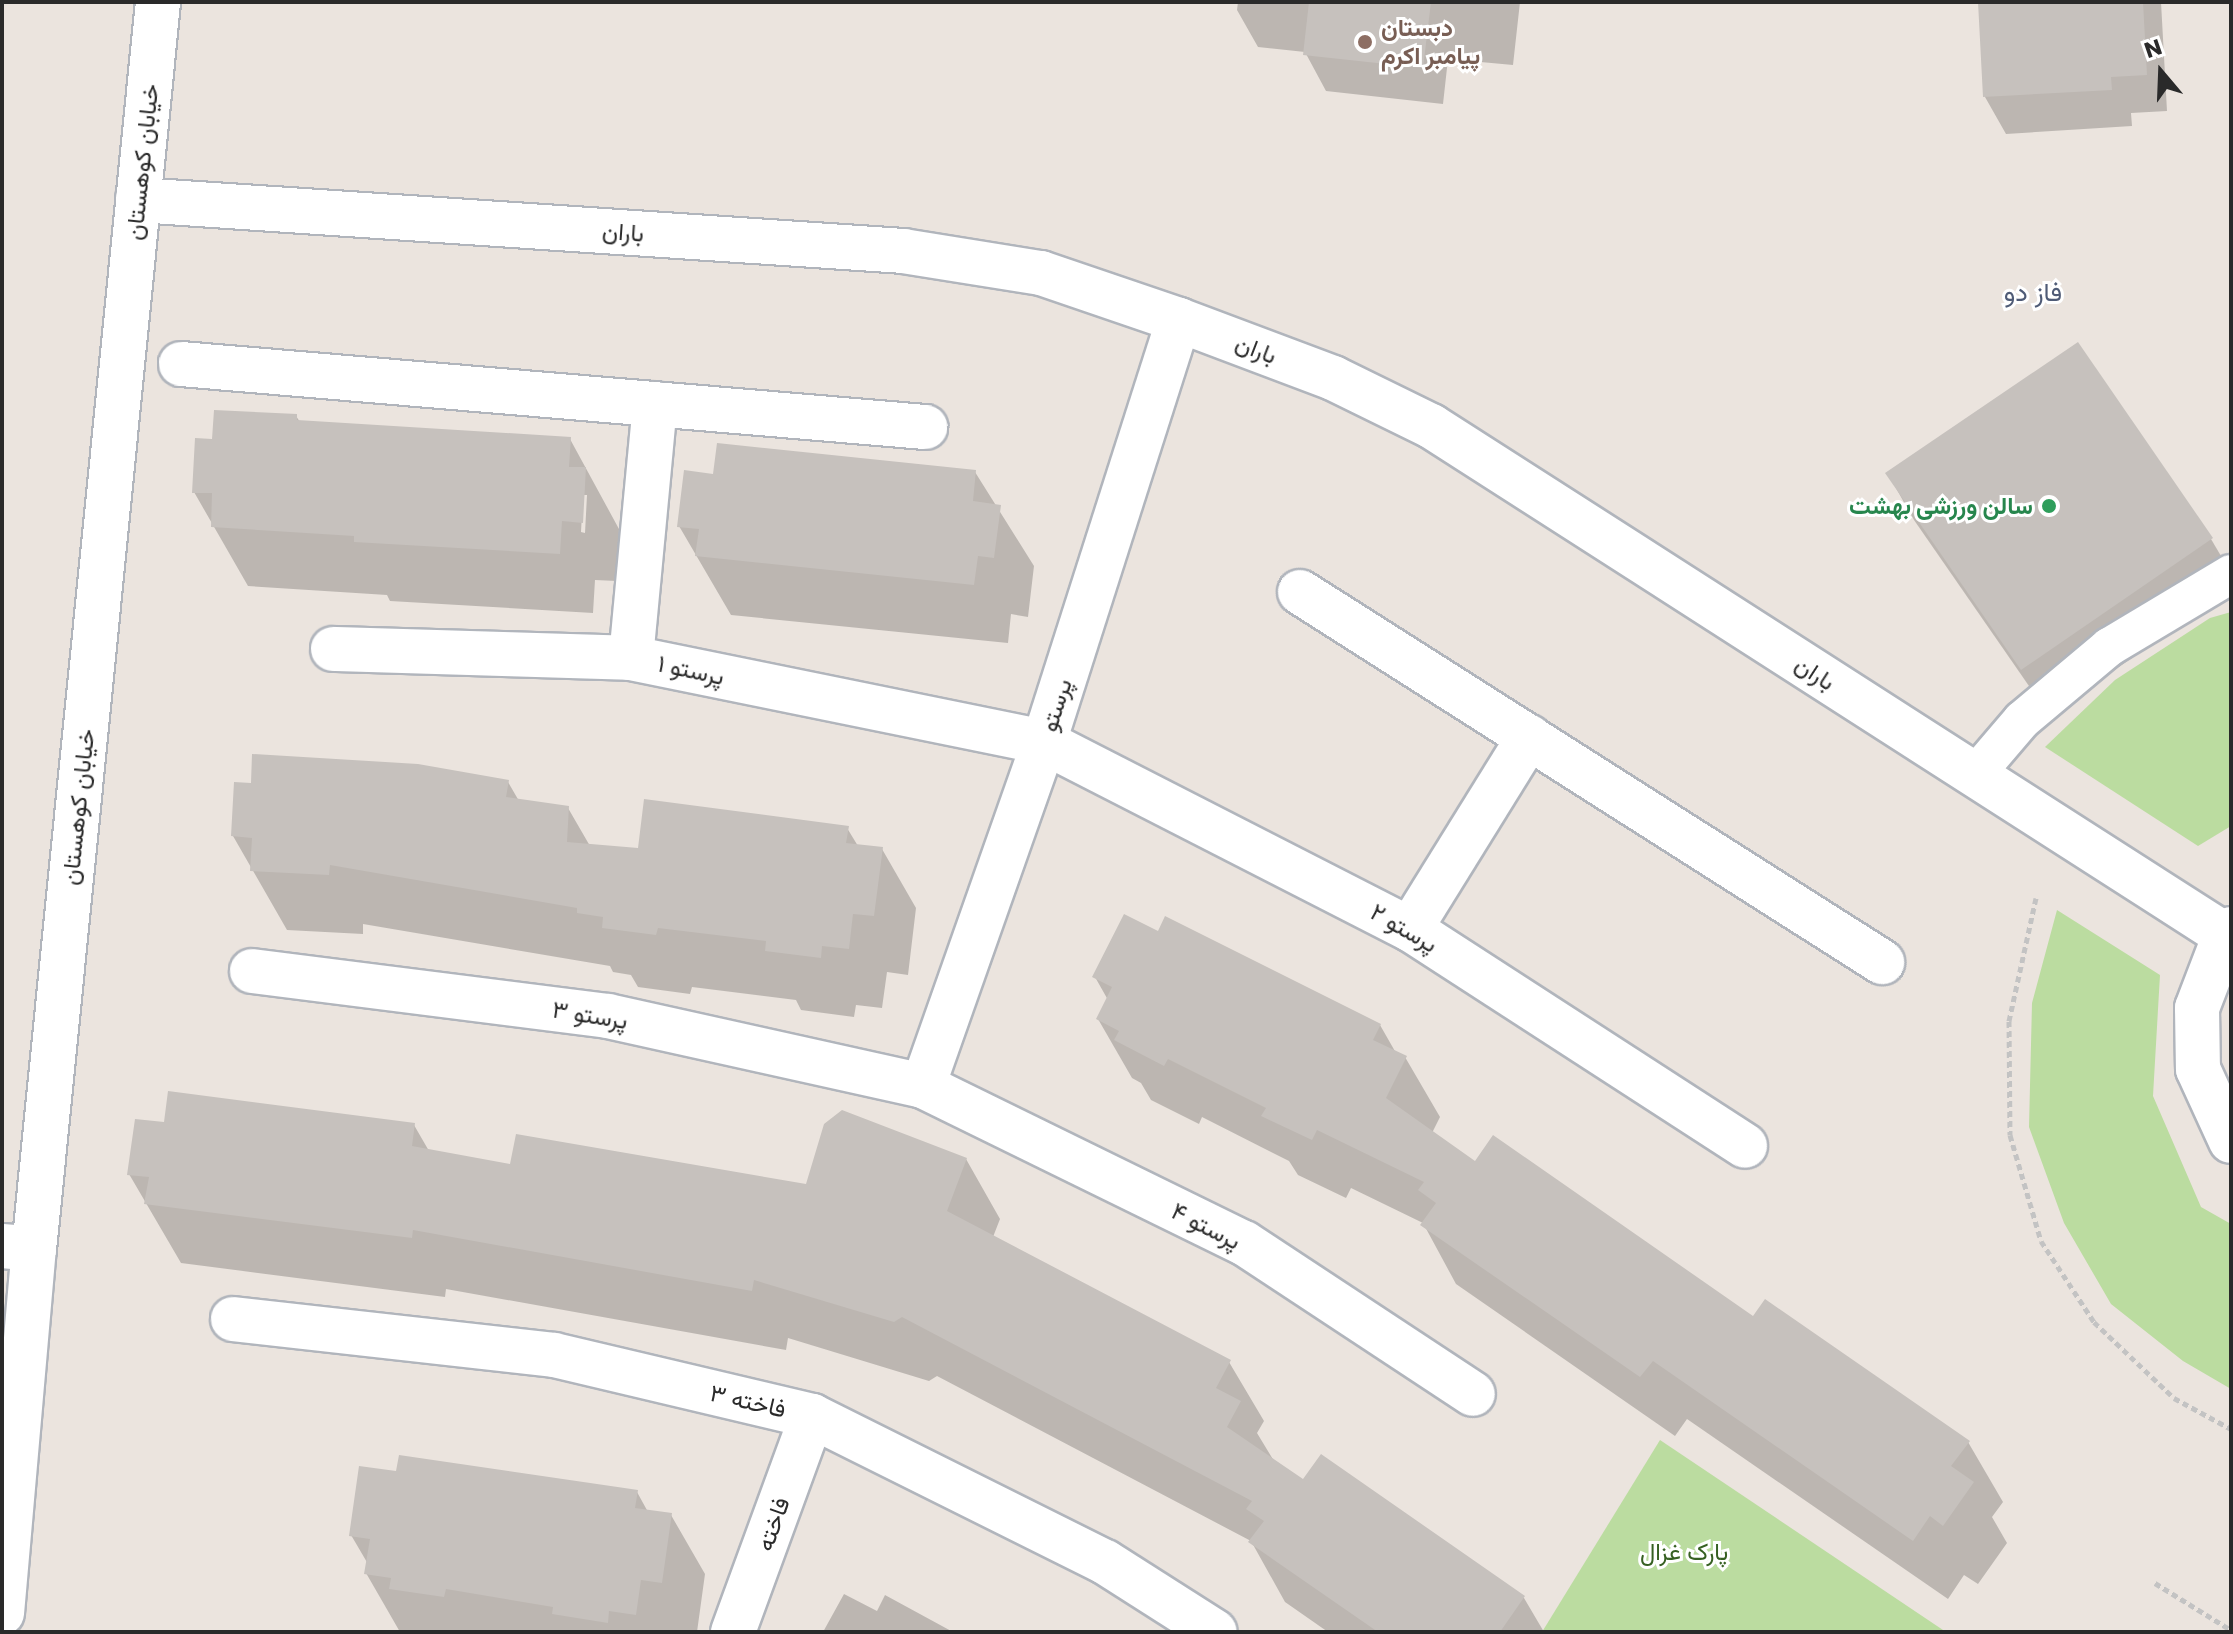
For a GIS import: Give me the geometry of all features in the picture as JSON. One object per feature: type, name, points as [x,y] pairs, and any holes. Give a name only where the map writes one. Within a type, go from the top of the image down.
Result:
[{"type":"street","name":"خیابان کوهستان","points":[[2,1613],[18,1247],[158,2]]},
{"type":"street","name":"باران","points":[[138,200],[903,251],[1041,273],[1179,320],[1333,378],[1431,426],[1975,775],[2228,932]]},
{"type":"street","name":"پرستو","points":[[923,1086],[1044,742],[1179,320]]},
{"type":"street","points":[[181,364],[925,427]]},
{"type":"street","points":[[631,658],[655,404]]},
{"type":"street","points":[[1300,592],[1882,962]]},
{"type":"street","name":"پرستو ۱","points":[[333,649],[631,658],[1044,742]]},
{"type":"street","points":[[1410,929],[1529,737]]},
{"type":"street","name":"پرستو ۲","points":[[1044,742],[1410,929],[1745,1146]]},
{"type":"street","points":[[2228,932],[2197,1008],[2198,1069],[2231,1141]]},
{"type":"street","name":"پرستو ۳","points":[[252,971],[608,1016],[923,1086]]},
{"type":"street","name":"پرستو ۴","points":[[923,1086],[1244,1243],[1473,1394]]},
{"type":"street","name":"فاخته ۳","points":[[233,1319],[554,1355],[812,1416],[1105,1562],[1215,1632]]},
{"type":"street","name":"فاخته","points":[[733,1632],[812,1416]]},
{"type":"lane","points":[[1975,775],[2022,720],[2109,647],[2231,574]]},
{"type":"path","points":[[2036,898],[2009,1021],[2010,1135],[2041,1241],[2094,1322],[2174,1398],[2231,1429]]},
{"type":"path","points":[[2155,1583],[2231,1630]]},
{"type":"green space","points":[[2231,612],[2231,826],[2198,846],[2045,747],[2115,680],[2210,618]]},
{"type":"green space","points":[[2057,910],[2160,975],[2153,1096],[2201,1207],[2231,1224],[2231,1389],[2183,1361],[2111,1304],[2064,1223],[2029,1127],[2032,1003]]},
{"type":"green space","name":"پارک غزال","points":[[1660,1440],[1946,1632],[1542,1632]]},
{"type":"building","name":"دبستان پیامبر اکرم","points":[[1309,2],[1431,2],[1423,68],[1303,55]]},
{"type":"building","points":[[1978,2],[2143,2],[2147,75],[2111,77],[2112,90],[1983,97]]},
{"type":"building","name":"سالن ورزشی بهشت","points":[[2078,342],[2213,538],[2021,670],[1885,473]]},
{"type":"building","points":[[214,410],[297,414],[297,420],[571,437],[569,467],[586,467],[583,523],[562,521],[560,554],[354,542],[354,536],[211,527],[212,493],[192,493],[195,438],[212,439]]},
{"type":"building","points":[[717,443],[976,470],[973,501],[1001,505],[994,558],[978,556],[974,585],[695,556],[699,529],[677,527],[684,470],[713,474]]},
{"type":"building","points":[[252,754],[418,764],[509,780],[506,797],[569,806],[567,842],[638,848],[644,799],[849,826],[846,843],[883,847],[874,916],[853,914],[849,949],[822,946],[821,958],[765,951],[766,941],[658,928],[656,935],[602,928],[603,917],[577,913],[577,908],[330,865],[329,875],[250,871],[252,838],[231,836],[234,782],[251,783]]},
{"type":"building","points":[[1124,914],[1158,931],[1165,916],[1381,1024],[1373,1040],[1407,1056],[1386,1098],[1475,1161],[1493,1135],[1753,1316],[1765,1299],[1970,1441],[1951,1466],[1974,1482],[1943,1526],[1930,1516],[1913,1541],[1653,1361],[1640,1377],[1420,1225],[1436,1203],[1418,1190],[1424,1182],[1317,1130],[1312,1140],[1261,1116],[1266,1108],[1168,1059],[1164,1066],[1114,1040],[1119,1031],[1096,1019],[1112,987],[1092,977]]},
{"type":"building","points":[[168,1091],[415,1123],[412,1146],[510,1164],[516,1134],[806,1184],[824,1124],[842,1110],[967,1158],[947,1211],[1231,1360],[1216,1388],[1241,1401],[1227,1427],[1303,1479],[1321,1454],[1525,1596],[1500,1632],[1378,1632],[1248,1542],[1264,1521],[1246,1509],[1252,1501],[902,1317],[894,1322],[754,1280],[752,1291],[413,1230],[412,1238],[144,1204],[149,1177],[127,1175],[135,1119],[164,1122]]},
{"type":"building","points":[[399,1455],[638,1490],[635,1508],[672,1513],[662,1583],[641,1580],[636,1615],[609,1611],[608,1623],[552,1614],[553,1607],[446,1589],[444,1597],[389,1589],[391,1578],[364,1574],[370,1539],[349,1536],[359,1466],[396,1471]]},
{"type":"place","name":"دبستان پیامبر اکرم","points":[[1365,42]]},
{"type":"place","name":"سالن ورزشی بهشت","points":[[2049,506]]},
{"type":"district","name":"فاز دو","points":[[2033,293]]}]
